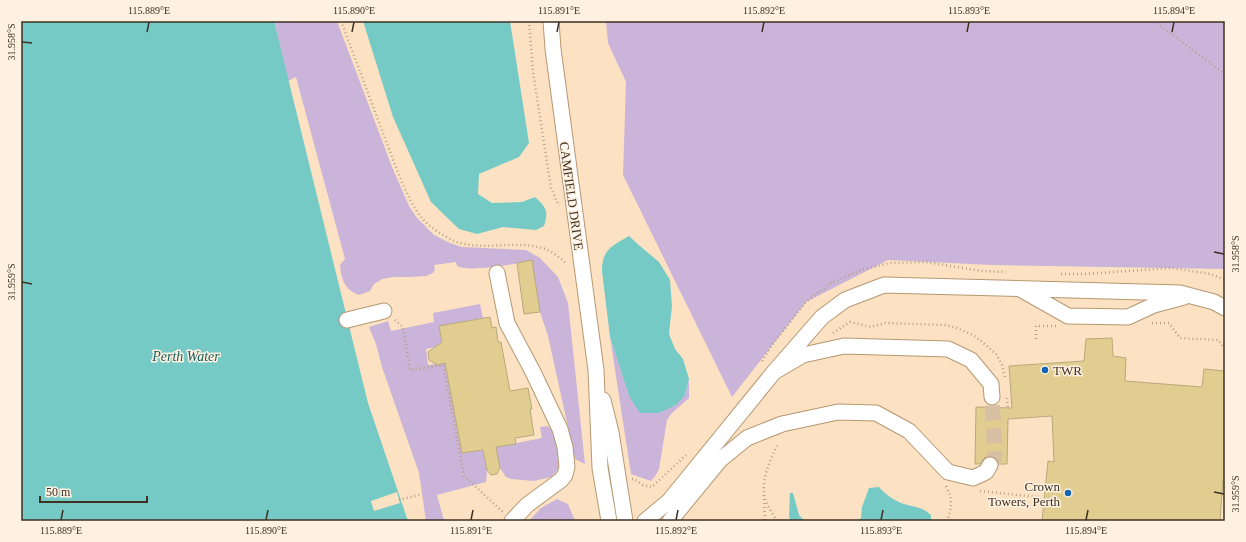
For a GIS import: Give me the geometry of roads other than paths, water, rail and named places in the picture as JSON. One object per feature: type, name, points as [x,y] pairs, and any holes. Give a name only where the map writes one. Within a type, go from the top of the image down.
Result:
[{"type":"street","name":"CAMFIELD DRIVE","points":[[551,21],[553,49],[596,370],[600,468],[609,521]]},
{"type":"street","points":[[497,273],[507,323],[533,372],[560,429],[566,447],[567,467],[565,475],[561,480],[509,518]]},
{"type":"street","points":[[645,521],[669,501],[774,372],[822,317],[845,300],[884,286],[1180,292],[1214,302],[1225,308]]},
{"type":"street","points":[[1020,289],[1068,316],[1128,317],[1154,305],[1190,295]]},
{"type":"street","points":[[347,320],[384,311]]},
{"type":"street","points":[[774,372],[803,355],[844,346],[948,349],[971,360],[991,384],[992,396]]},
{"type":"street","name":"CAMFIELD DRIVE","points":[[596,370],[611,432],[625,521]]},
{"type":"street","points":[[670,521],[720,460],[747,438],[782,424],[838,412],[876,413],[909,431],[948,472],[973,478],[986,472],[990,465]]},
{"type":"water","name":"Perth Water","points":[[21,21],[274,21],[368,403],[408,521],[21,521]]},
{"type":"water","points":[[363,21],[510,21],[529,143],[519,157],[479,174],[478,194],[492,203],[522,202],[535,197],[546,210],[544,226],[536,230],[503,227],[477,234],[459,229],[431,202],[393,117]]},
{"type":"water","points":[[629,236],[659,262],[670,280],[672,306],[669,334],[675,349],[683,359],[689,379],[685,395],[676,405],[659,413],[640,413],[629,396],[610,337],[602,264],[609,249]]},
{"type":"water","points":[[879,487],[888,496],[896,501],[925,510],[931,515],[931,521],[857,521],[861,518],[862,507],[869,488]]},
{"type":"water","points":[[790,493],[793,493],[799,515],[805,521],[791,521],[789,517]]},
{"type":"tunnel","points":[[990,465],[995,456],[992,397]]},
{"type":"place","name":"TWR","points":[[1045,370]]},
{"type":"place","name":"Crown Towers, Perth","points":[[1068,493]]}]
